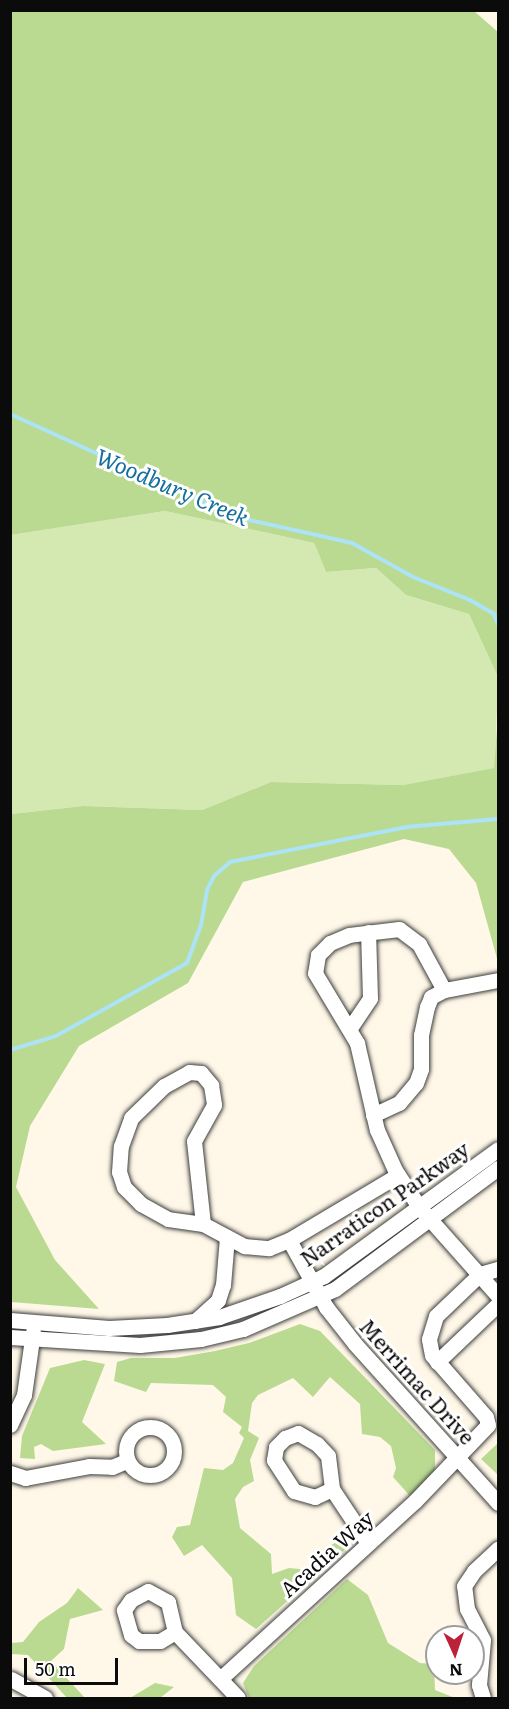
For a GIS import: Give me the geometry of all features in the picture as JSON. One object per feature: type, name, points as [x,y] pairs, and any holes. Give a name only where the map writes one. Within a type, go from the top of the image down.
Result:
[{"type":"street","points":[[444,990],[419,944],[409,934],[399,929],[368,932],[330,943],[318,955],[315,973],[318,982],[350,1028],[357,1043],[373,1115],[398,1175],[419,1207],[498,1296]]},
{"type":"street","points":[[350,1028],[370,998],[368,932]]},
{"type":"street","points":[[373,1115],[399,1103],[416,1083],[421,1069],[425,1014],[431,997],[444,990],[498,981]]},
{"type":"street","points":[[203,1224],[194,1141],[214,1105],[211,1086],[201,1074],[189,1072],[164,1086],[131,1118],[121,1146],[119,1172],[124,1187],[141,1204],[168,1219],[203,1224],[244,1246],[269,1248],[289,1240],[398,1175]]},
{"type":"street","name":"Narraticon Parkway","points":[[10,1320],[109,1328],[219,1317],[313,1281],[498,1149]]},
{"type":"street","name":"Narraticon Parkway","points":[[10,1337],[118,1346],[201,1339],[243,1329],[321,1296],[431,1220],[498,1168]]},
{"type":"street","points":[[195,1321],[218,1300],[223,1285],[227,1237]]},
{"type":"street","name":"Merrimac Drive","points":[[289,1240],[321,1296],[355,1344],[498,1503]]},
{"type":"street","points":[[498,1269],[480,1274],[436,1316],[429,1339],[437,1362],[498,1304]]},
{"type":"street","points":[[10,1425],[24,1395],[34,1323]]},
{"type":"street","name":"Acadia Way","points":[[220,1679],[458,1458],[488,1421],[437,1362]]},
{"type":"street","points":[[332,1489],[315,1497],[294,1491],[274,1460],[276,1447],[285,1438],[308,1436],[328,1456],[332,1489],[369,1543]]},
{"type":"street","points":[[10,1473],[25,1478],[89,1466],[112,1467],[126,1461]]},
{"type":"street","points":[[483,1698],[480,1685],[483,1640],[467,1609],[464,1586],[474,1571],[498,1549]]},
{"type":"street","points":[[175,1632],[238,1698]]},
{"type":"street","points":[[11,1679],[45,1698]]},
{"type":"green space","points":[[11,11],[474,11],[498,32],[498,677],[469,614],[406,595],[376,568],[326,572],[314,543],[165,511],[11,535]]},
{"type":"green space","points":[[165,511],[314,543],[326,572],[376,568],[406,595],[469,614],[498,677],[495,768],[403,785],[271,782],[202,810],[83,806],[11,814],[11,535]]},
{"type":"green space","points":[[498,714],[498,962],[476,883],[449,849],[404,839],[243,882],[188,983],[79,1046],[30,1126],[16,1187],[55,1260],[99,1309],[11,1302],[11,814],[83,806],[202,810],[271,782],[403,785],[494,768]]},
{"type":"green space","points":[[300,1324],[320,1331],[435,1450],[435,1471],[410,1496],[393,1477],[396,1468],[391,1446],[380,1437],[362,1434],[360,1404],[330,1377],[313,1397],[293,1378],[258,1395],[252,1403],[248,1431],[259,1438],[250,1460],[254,1481],[243,1487],[235,1499],[240,1528],[271,1554],[272,1574],[289,1568],[309,1570],[338,1538],[350,1545],[256,1629],[236,1615],[232,1578],[202,1545],[184,1556],[172,1537],[177,1527],[190,1525],[204,1468],[223,1470],[233,1463],[244,1438],[239,1433],[242,1427],[223,1412],[226,1397],[213,1385],[151,1383],[146,1392],[114,1381],[117,1362],[131,1358],[175,1358],[215,1351],[249,1343]]},
{"type":"green space","points":[[84,1360],[105,1364],[82,1422],[106,1444],[53,1451],[41,1444],[34,1447],[35,1459],[20,1458],[22,1436],[50,1368]]},
{"type":"green space","points":[[498,1443],[498,1475],[481,1459]]},
{"type":"green space","points":[[347,1579],[368,1595],[388,1643],[420,1663],[425,1663],[425,1685],[435,1685],[435,1690],[455,1698],[249,1698],[243,1683],[254,1666]]},
{"type":"green space","points":[[78,1588],[103,1610],[70,1619],[64,1649],[51,1661],[85,1698],[67,1698],[28,1655],[11,1654],[11,1643],[23,1642],[39,1622],[67,1603]]},
{"type":"green space","points":[[155,1683],[174,1687],[160,1698],[130,1698]]},
{"type":"waterway","name":"Woodbury Creek","points":[[10,414],[236,517],[352,543],[413,577],[470,600],[494,614],[498,624]]},
{"type":"waterway","points":[[10,1050],[56,1036],[187,963],[201,925],[207,890],[214,876],[230,862],[406,827],[498,819]]}]
